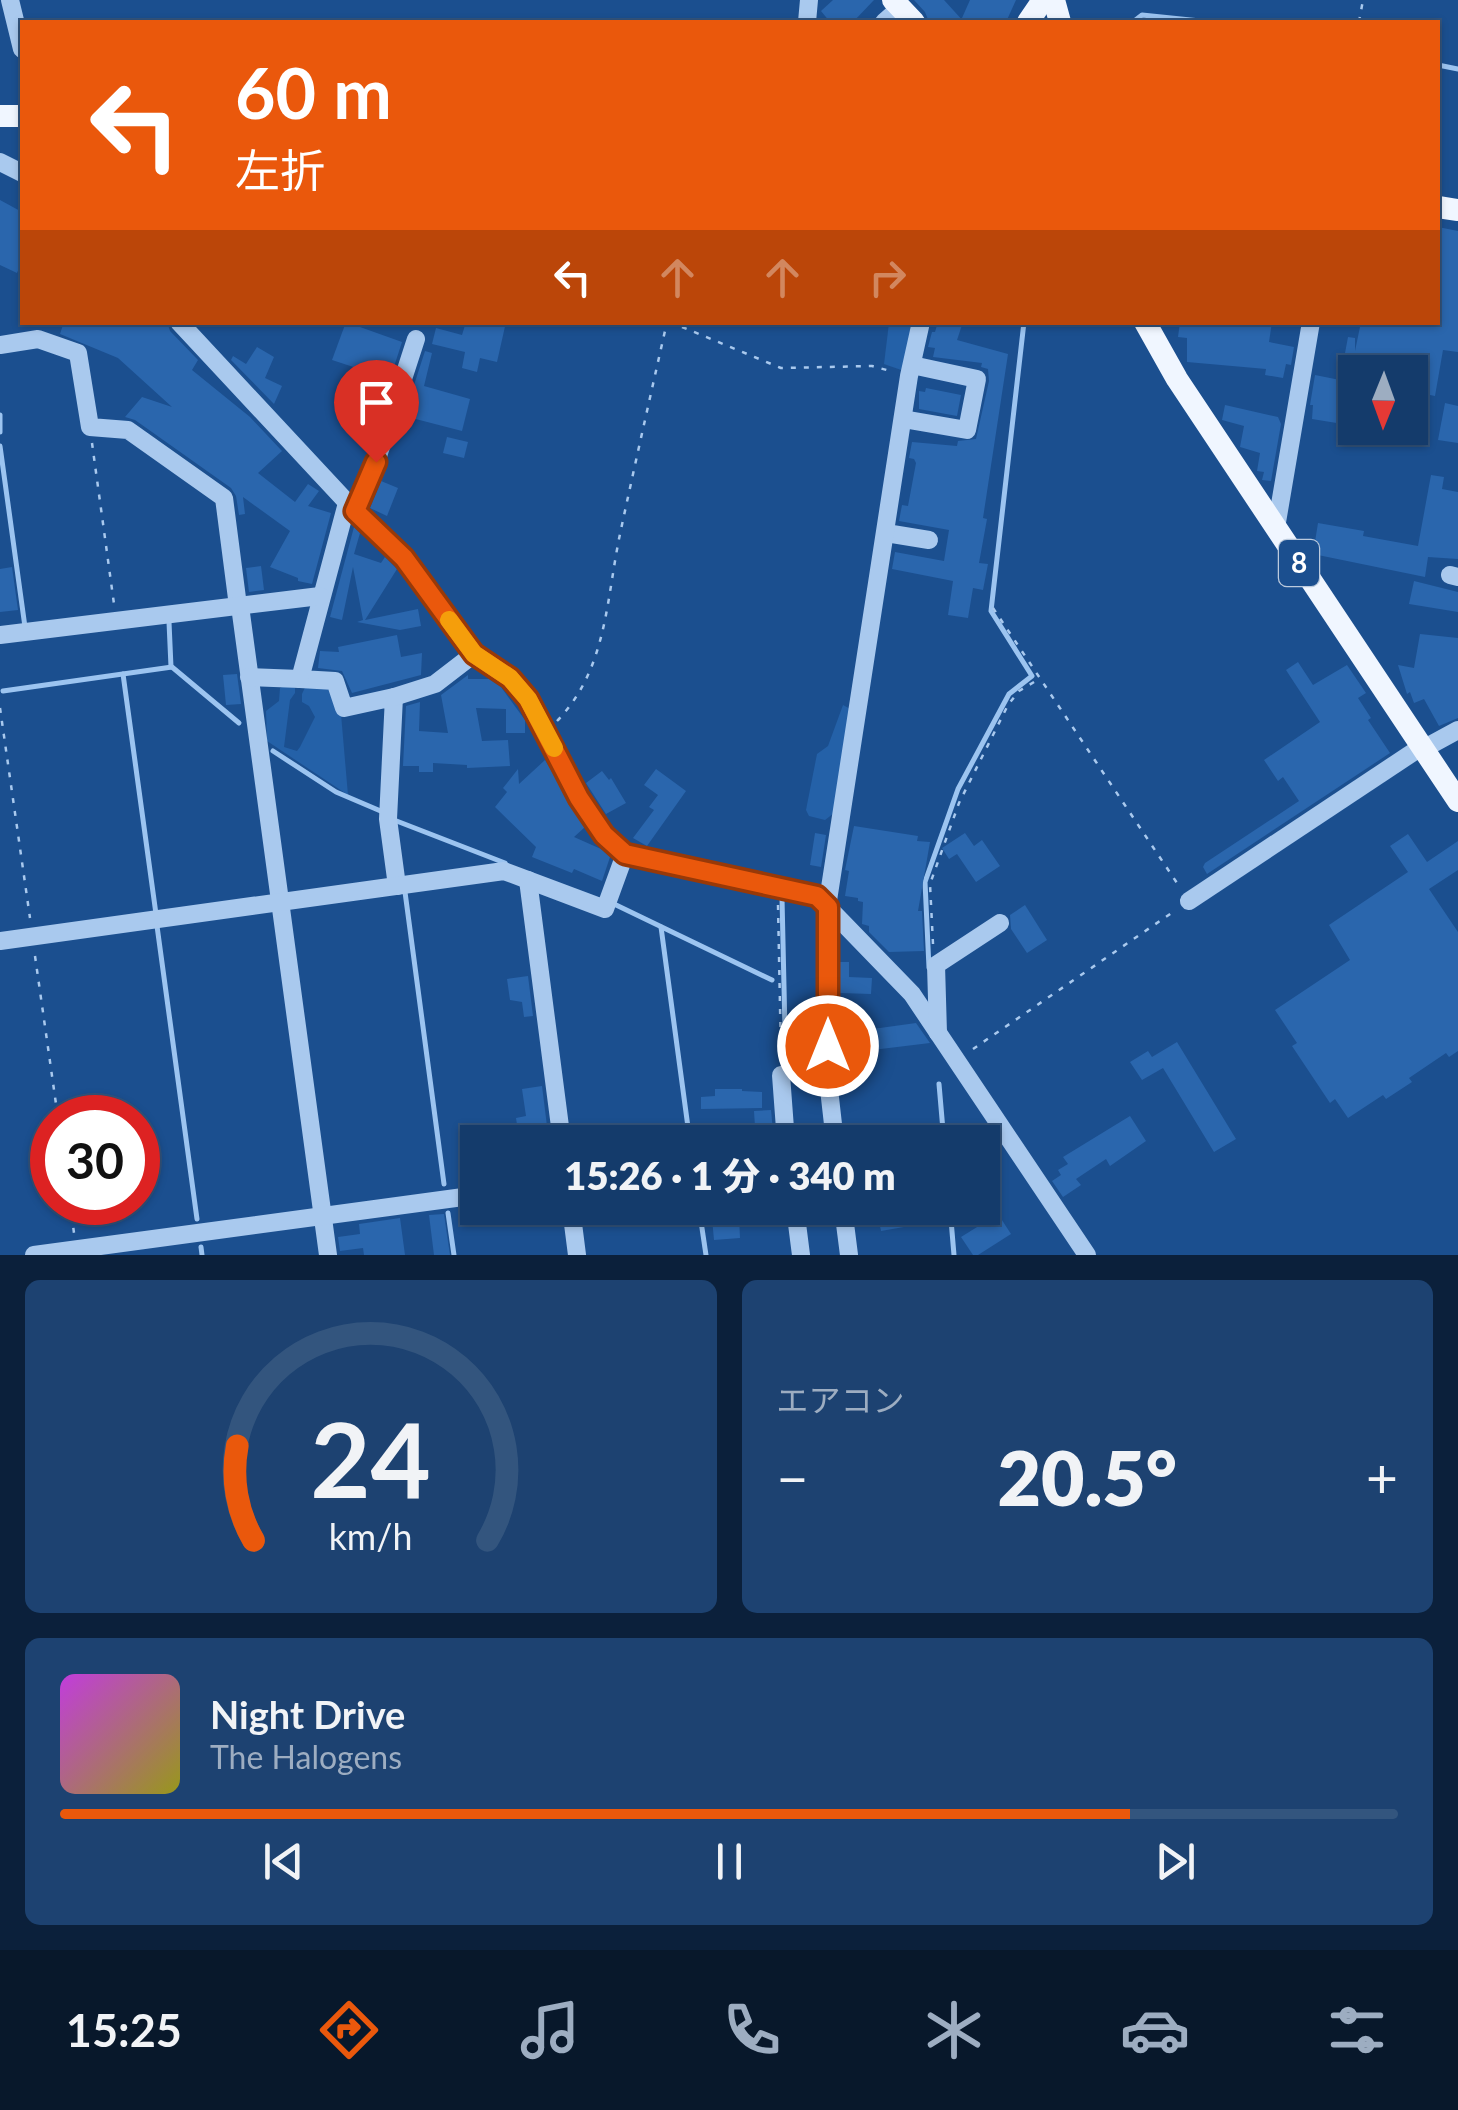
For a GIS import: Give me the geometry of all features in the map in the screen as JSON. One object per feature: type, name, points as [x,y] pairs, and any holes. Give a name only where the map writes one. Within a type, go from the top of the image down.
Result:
[{"type":"main road","name":"8","points":[[1147,325],[1177,379],[1458,801]]},
{"type":"street","points":[[10,0],[20,41]]},
{"type":"street","points":[[183,325],[351,507],[404,558],[474,654],[510,678],[528,699],[579,798],[604,835],[625,854],[817,896],[828,907],[912,994],[1087,1255]]},
{"type":"street","points":[[833,1125],[828,1080],[828,907],[920,325]]},
{"type":"street","points":[[1276,528],[1310,325]]},
{"type":"street","points":[[0,345],[38,339],[78,353],[90,427],[128,430],[224,498],[328,1255]]},
{"type":"street","points":[[300,679],[320,596],[351,507],[376,462],[416,339]]},
{"type":"street","points":[[903,419],[967,430],[977,379],[910,371]]},
{"type":"street","points":[[886,532],[929,540]]},
{"type":"street","points":[[0,635],[320,596]]},
{"type":"street","points":[[250,676],[335,681],[344,708],[435,684],[474,654]]},
{"type":"street","points":[[394,697],[388,819],[396,886]]},
{"type":"street","points":[[1189,901],[1422,748],[1458,730]]},
{"type":"street","points":[[0,941],[504,871],[605,909],[625,854]]},
{"type":"street","points":[[528,880],[560,1125]]},
{"type":"street","points":[[938,1033],[936,965],[1000,924]]},
{"type":"street","points":[[781,1075],[785,1125]]},
{"type":"street","points":[[34,1255],[460,1197]]},
{"type":"street","points":[[573,1225],[577,1255]]},
{"type":"street","points":[[797,1225],[801,1255]]},
{"type":"street","points":[[844,1225],[848,1255]]},
{"type":"path","points":[[546,733],[580,695],[602,643],[619,538],[668,325]]},
{"type":"path","points":[[676,325],[780,368],[872,366],[910,371]]},
{"type":"path","points":[[90,427],[116,620]]},
{"type":"path","points":[[956,1060],[1189,901],[994,608]]},
{"type":"path","points":[[936,965],[930,884],[959,803],[1008,705],[1040,678]]},
{"type":"path","points":[[0,708],[55,1095]]},
{"type":"path","points":[[778,888],[781,1075]]},
{"type":"path","points":[[73,1225],[77,1252]]},
{"type":"shaded area","points":[[889,325],[915,325],[904,371],[884,364]]},
{"type":"shaded area","points":[[307,683],[333,685],[341,714],[348,795],[267,741],[266,711],[279,701],[280,688],[287,685],[295,688],[295,693],[290,700],[284,747],[297,751],[300,747],[315,717],[302,702]]},
{"type":"shaded area","points":[[843,705],[854,711],[838,810],[825,820],[809,816],[806,810],[817,754],[828,746]]},
{"type":"building","points":[[833,0],[874,0],[855,20],[828,20],[821,11]]},
{"type":"building","points":[[914,0],[944,0],[962,20],[928,20]]},
{"type":"building","points":[[970,0],[1016,0],[1007,20],[962,18]]},
{"type":"building","points":[[0,200],[20,211],[20,269],[17,273],[0,265]]},
{"type":"building","points":[[1440,227],[1458,231],[1458,352],[1443,350],[1435,396],[1428,395],[1428,355],[1345,355],[1348,337],[1355,338],[1355,351],[1360,325],[1440,325]]},
{"type":"building","points":[[63,325],[168,325],[198,360],[192,370],[250,417],[282,451],[258,473],[295,502],[308,484],[319,491],[308,506],[331,513],[312,584],[270,567],[290,531],[243,497],[245,514],[239,515],[231,488],[135,420],[125,417],[142,397],[172,407],[118,358],[60,334]]},
{"type":"building","points":[[345,325],[402,342],[390,379],[332,360]]},
{"type":"building","points":[[465,325],[505,325],[497,362],[480,358],[477,372],[462,368],[465,352],[432,344],[436,328],[462,335]]},
{"type":"building","points":[[937,325],[962,325],[957,340],[1008,354],[983,518],[987,519],[979,563],[988,564],[983,590],[973,588],[968,618],[948,615],[953,581],[892,569],[895,552],[944,561],[949,530],[899,521],[902,505],[908,506],[916,463],[909,458],[912,442],[957,446],[958,441],[976,439],[989,381],[988,369],[981,367],[982,363],[933,357],[935,348],[928,347]]},
{"type":"building","points":[[1180,325],[1272,325],[1269,342],[1294,347],[1291,365],[1286,364],[1283,378],[1265,375],[1266,369],[1187,362],[1187,338],[1178,337]]},
{"type":"building","points":[[257,347],[274,357],[265,378],[282,386],[274,404],[231,360],[233,356],[246,364]]},
{"type":"building","points":[[425,351],[432,353],[424,386],[470,399],[462,431],[404,416]]},
{"type":"building","points":[[1315,375],[1338,380],[1338,423],[1312,419]]},
{"type":"building","points":[[926,388],[961,395],[957,416],[919,409],[919,391],[925,392]]},
{"type":"building","points":[[1445,403],[1458,406],[1458,443],[1438,440]]},
{"type":"building","points":[[1225,405],[1278,417],[1281,424],[1271,481],[1262,480],[1264,472],[1257,471],[1260,453],[1240,447],[1244,426],[1222,420]]},
{"type":"building","points":[[447,437],[468,442],[464,458],[443,453]]},
{"type":"building","points":[[1431,475],[1444,477],[1442,489],[1458,492],[1458,559],[1428,557],[1425,577],[1313,554],[1318,523],[1418,546]]},
{"type":"building","points":[[381,481],[398,488],[387,516],[370,508]]},
{"type":"building","points":[[354,527],[360,533],[354,554],[381,563],[385,557],[397,569],[365,620],[418,609],[421,626],[400,630],[357,622],[363,620],[353,567],[342,620],[330,617]]},
{"type":"building","points":[[261,566],[264,590],[249,592],[246,568]]},
{"type":"building","points":[[12,567],[18,610],[0,612],[0,569]]},
{"type":"building","points":[[1414,581],[1458,592],[1458,612],[1409,604]]},
{"type":"building","points":[[1420,634],[1458,638],[1458,718],[1439,726],[1424,699],[1414,703],[1410,692],[1407,694],[1398,665],[1414,668]]},
{"type":"building","points":[[397,635],[401,657],[422,653],[421,675],[352,693],[342,671],[318,668],[320,651],[339,652],[338,647]]},
{"type":"building","points":[[1298,662],[1313,685],[1347,665],[1366,693],[1358,698],[1371,718],[1368,720],[1390,753],[1207,874],[1205,863],[1299,801],[1283,777],[1278,781],[1264,760],[1320,722],[1286,670]]},
{"type":"building","points":[[237,674],[241,704],[226,705],[223,675]]},
{"type":"building","points":[[468,675],[468,679],[489,679],[501,687],[525,720],[525,733],[506,733],[506,709],[476,708],[482,741],[508,740],[510,766],[467,768],[433,763],[433,772],[419,772],[419,766],[403,766],[406,706],[420,702],[419,731],[448,733],[441,695]]},
{"type":"building","points":[[545,760],[585,827],[574,837],[610,857],[602,881],[532,857],[536,847],[495,807],[518,769],[519,784]]},
{"type":"building","points":[[656,769],[686,791],[647,846],[633,838],[654,810],[649,807],[658,795],[644,785]]},
{"type":"building","points":[[602,771],[626,803],[606,814],[586,783]]},
{"type":"building","points":[[854,826],[918,836],[917,841],[930,842],[918,911],[922,911],[924,951],[889,952],[869,932],[869,926],[862,924],[863,902],[845,896],[849,871],[845,870]]},
{"type":"building","points":[[815,833],[826,835],[821,867],[810,865]]},
{"type":"building","points":[[965,833],[974,846],[982,840],[1000,866],[976,882],[957,854],[949,859],[942,848]]},
{"type":"building","points":[[1408,834],[1427,862],[1458,841],[1458,870],[1429,889],[1458,932],[1458,1051],[1449,1057],[1446,1053],[1409,1078],[1412,1082],[1348,1118],[1335,1099],[1330,1103],[1292,1046],[1297,1043],[1275,1010],[1350,960],[1329,925],[1408,872],[1390,846]]},
{"type":"building","points":[[1025,905],[1047,940],[1027,953],[1011,929],[1010,915]]},
{"type":"building","points":[[840,962],[849,962],[849,977],[872,978],[871,994],[840,993]]},
{"type":"building","points":[[528,976],[533,1016],[524,1017],[522,1002],[510,1000],[507,979]]},
{"type":"building","points":[[916,1023],[930,1043],[856,1052],[854,1075],[840,1075],[840,1029]]},
{"type":"building","points":[[1177,1042],[1236,1139],[1214,1152],[1163,1068],[1142,1080],[1130,1062],[1148,1051],[1152,1057]]},
{"type":"building","points":[[542,1086],[547,1125],[517,1125],[516,1118],[526,1116],[522,1089]]},
{"type":"building","points":[[715,1089],[762,1092],[762,1108],[701,1109],[701,1097],[715,1096]]},
{"type":"building","points":[[771,1110],[772,1125],[755,1125],[754,1111]]},
{"type":"building","points":[[1130,1116],[1146,1141],[1110,1166],[1106,1159],[1076,1179],[1081,1185],[1063,1197],[1052,1181],[1061,1175],[1058,1170],[1068,1164],[1063,1157]]},
{"type":"building","points":[[444,1214],[450,1255],[434,1255],[429,1215]]},
{"type":"building","points":[[1000,1217],[1011,1234],[978,1255],[973,1255],[961,1237],[980,1225],[1000,1225]]},
{"type":"building","points":[[400,1218],[405,1255],[364,1255],[363,1248],[340,1251],[338,1237],[360,1234],[359,1224]]},
{"type":"building","points":[[713,1225],[739,1225],[740,1238],[714,1240]]},
{"type":"building","points":[[880,1225],[915,1225],[881,1231]]},
{"type":"waterway","points":[[1136,20],[1142,15],[1191,20]]},
{"type":"waterway","points":[[1440,65],[1458,69]]},
{"type":"waterway","points":[[929,968],[925,882],[958,789],[1009,694],[1032,676],[991,611],[1024,325]]},
{"type":"waterway","points":[[0,415],[0,432]]},
{"type":"waterway","points":[[0,446],[25,627]]},
{"type":"waterway","points":[[169,622],[171,667]]},
{"type":"waterway","points":[[3,691],[172,667],[239,723]]},
{"type":"waterway","points":[[123,674],[156,914]]},
{"type":"waterway","points":[[273,751],[336,792],[383,812]]},
{"type":"waterway","points":[[394,820],[505,863]]},
{"type":"waterway","points":[[405,892],[444,1184]]},
{"type":"waterway","points":[[782,898],[786,1075]]},
{"type":"waterway","points":[[614,904],[772,980]]},
{"type":"waterway","points":[[157,926],[197,1219]]},
{"type":"waterway","points":[[661,927],[688,1125]]},
{"type":"waterway","points":[[939,1084],[943,1125]]},
{"type":"waterway","points":[[448,1213],[454,1255]]},
{"type":"waterway","points":[[702,1225],[706,1255]]},
{"type":"waterway","points":[[951,1225],[954,1255]]},
{"type":"waterway","points":[[201,1247],[202,1255]]},
{"type":"slow traffic","points":[[449,620],[474,654],[510,678],[528,699],[554,748]]},
{"type":"route","points":[[376,462],[355,511],[404,558],[474,654],[510,678],[528,699],[579,798],[604,835],[625,854],[817,896],[828,907],[828,1046]]}]
